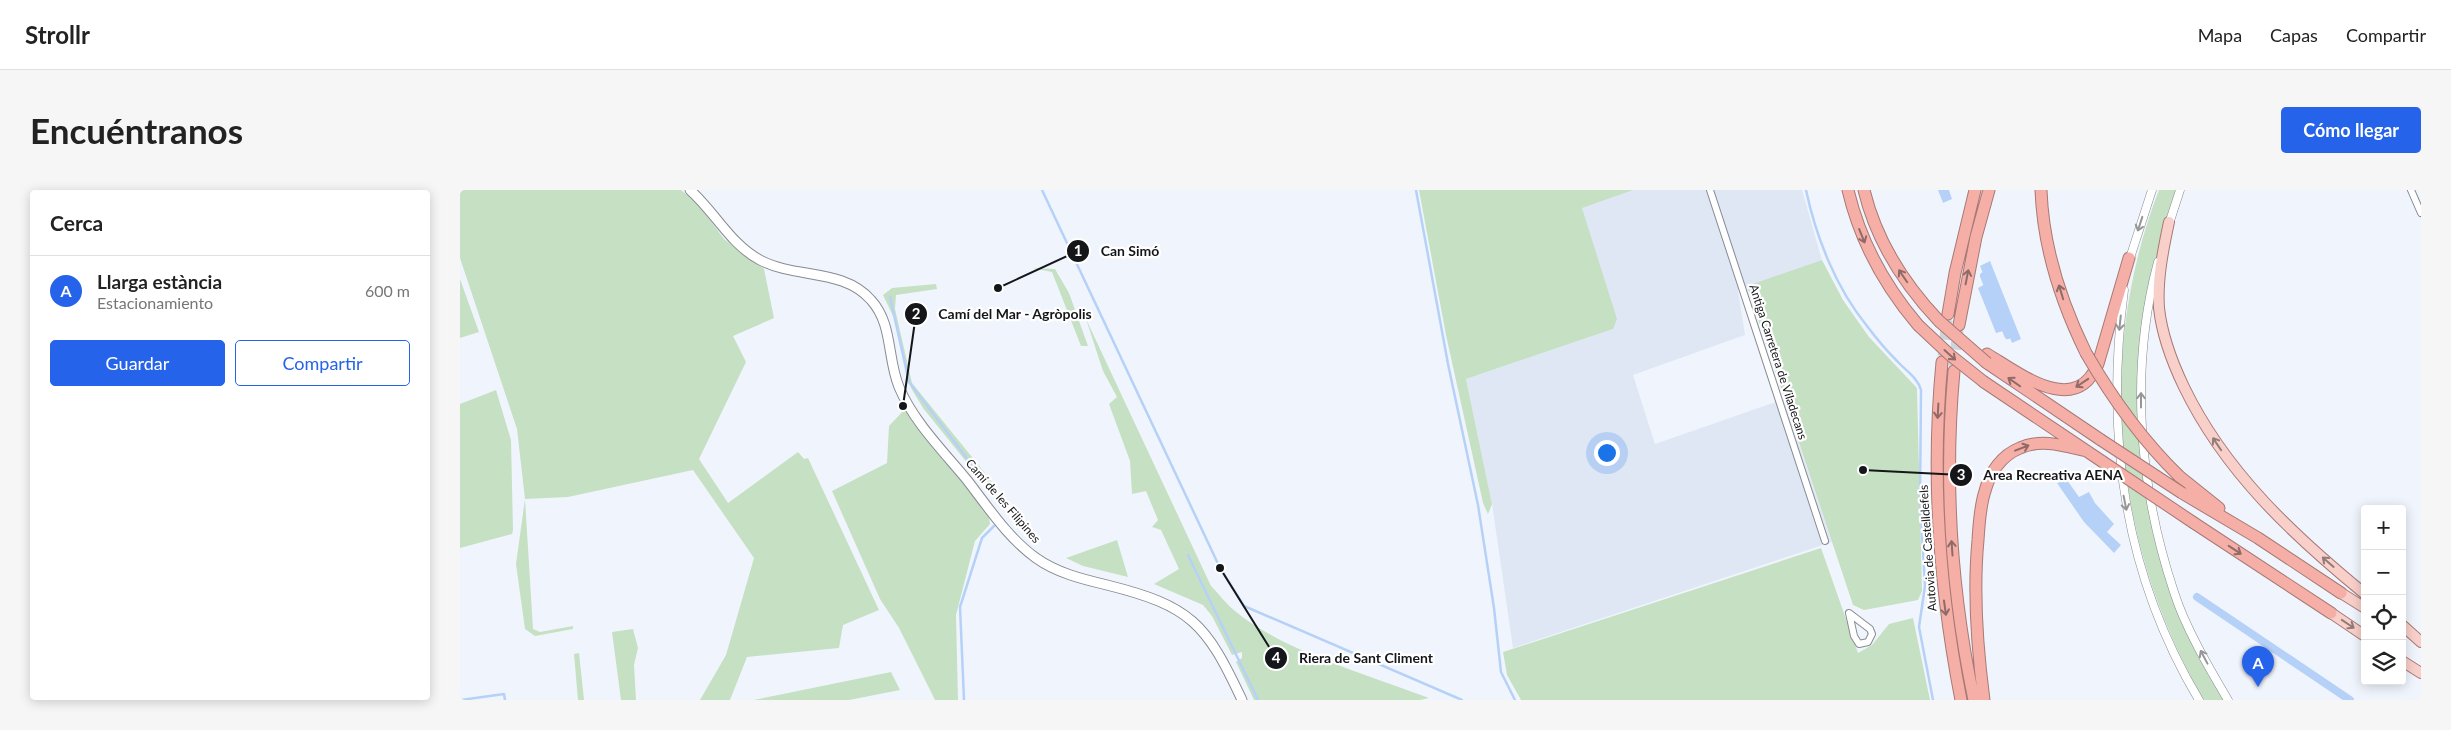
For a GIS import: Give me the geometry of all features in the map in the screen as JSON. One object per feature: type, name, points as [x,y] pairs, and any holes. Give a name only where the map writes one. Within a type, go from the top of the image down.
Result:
[{"type":"highway","points":[[1848,190],[1869,252],[1890,290],[1918,325],[1960,364],[2103,462],[2331,613]]},
{"type":"highway","points":[[1864,190],[1883,243],[1921,302],[1944,317],[1987,358],[2101,440],[2182,493],[2258,538],[2341,593]]},
{"type":"highway","points":[[1944,317],[1975,190]]},
{"type":"highway","points":[[1959,325],[1974,245],[1988,190]]},
{"type":"highway","points":[[2041,190],[2044,227],[2062,295],[2086,353],[2104,384],[2130,421],[2179,476],[2258,538]]},
{"type":"highway","points":[[1987,358],[2047,387],[2062,390],[2081,385],[2091,376],[2098,364],[2129,258]]},
{"type":"highway","name":"Autovia de Castelldefels","points":[[1942,362],[1937,446],[1937,516],[1944,597],[1961,700]]},
{"type":"highway","name":"Autovia de Castelldefels","points":[[1954,370],[1949,456],[1952,551],[1962,637],[1974,700]]},
{"type":"highway","points":[[1984,700],[1978,646],[1976,575],[1980,515],[1988,482],[2003,459],[2014,450],[2027,445],[2047,443],[2087,451]]},
{"type":"main road","name":"Camí de les Filipines","points":[[690,190],[736,242],[752,255],[788,271],[840,280],[862,291],[876,305],[884,322],[893,368],[902,392],[934,439],[1007,530],[1026,550],[1056,569],[1151,597],[1180,612],[1197,625],[1210,640],[1225,664],[1242,700]]},
{"type":"main road","points":[[2169,222],[2159,286],[2160,316],[2172,359],[2192,403],[2220,447],[2253,491],[2297,536],[2361,591]]},
{"type":"main road","points":[[2341,593],[2361,606]]},
{"type":"main road","points":[[2331,613],[2361,633]]},
{"type":"main road","points":[[2406,629],[2421,642]]},
{"type":"main road","points":[[2406,634],[2421,642]]},
{"type":"main road","points":[[2406,664],[2421,673]]},
{"type":"street","name":"Antiga Carretera de Viladecans","points":[[1710,190],[1825,541]]},
{"type":"street","points":[[2152,190],[2129,258],[2116,376],[2117,437],[2124,498],[2132,538],[2149,596],[2174,655],[2198,700]]},
{"type":"street","points":[[2180,190],[2156,269],[2145,329],[2141,400],[2144,454],[2152,507],[2174,593],[2198,646],[2228,700]]},
{"type":"street","points":[[2411,190],[2421,213]]},
{"type":"street","points":[[1849,612],[1870,629],[1872,634],[1868,642],[1859,644],[1854,636],[1849,612]]},
{"type":"shaded area","points":[[1624,190],[1802,190],[1822,260],[1738,290],[1745,335],[1633,375],[1655,444],[1784,399],[1832,542],[1513,648],[1492,504],[1466,379],[1613,329],[1574,206]]},
{"type":"green space","points":[[460,190],[681,190],[698,204],[724,239],[764,269],[774,318],[733,336],[746,362],[699,459],[728,503],[798,452],[804,459],[808,458],[879,610],[843,625],[839,648],[747,657],[730,700],[700,700],[726,655],[754,558],[693,470],[568,497],[525,499],[517,429],[460,258]]},
{"type":"green space","points":[[1419,190],[1633,190],[1582,208],[1617,319],[1613,329],[1466,379],[1492,504],[1488,514],[1483,503],[1446,335]]},
{"type":"green space","points":[[2159,190],[2177,190],[2157,256],[2144,321],[2138,386],[2140,451],[2150,514],[2167,577],[2192,639],[2224,700],[2204,700],[2174,641],[2150,579],[2133,515],[2123,450],[2121,385],[2126,319],[2139,254]]},
{"type":"green space","points":[[1822,260],[1843,300],[1869,337],[1917,388],[1922,591],[1918,600],[1864,610],[1853,605],[1747,286]]},
{"type":"green space","points":[[1032,268],[1055,269],[1069,293],[1088,346],[1081,346],[1052,272]]},
{"type":"green space","points":[[460,279],[479,332],[460,338]]},
{"type":"green space","points":[[936,284],[937,289],[896,295],[895,309],[912,383],[993,483],[1001,505],[923,408],[911,388],[894,318],[883,295],[892,288]]},
{"type":"green space","points":[[1086,319],[1211,586],[1235,611],[1254,625],[1277,638],[1327,661],[1429,698],[1420,700],[1254,700],[1236,662],[1242,658],[1242,652],[1232,655],[1212,616],[1203,605],[1154,584],[1179,569],[1161,530],[1152,527],[1158,520],[1146,491],[1132,494],[1130,461],[1109,404],[1117,397],[1103,371]]},
{"type":"green space","points":[[496,390],[511,440],[513,530],[512,534],[460,548],[460,404]]},
{"type":"green space","points":[[905,409],[989,516],[990,524],[975,541],[956,615],[958,700],[935,700],[899,628],[880,599],[832,491],[887,463],[889,426]]},
{"type":"green space","points":[[525,499],[533,629],[540,632],[573,626],[573,629],[535,636],[525,629],[516,564]]},
{"type":"green space","points":[[1117,540],[1128,577],[1083,566],[1066,558]]},
{"type":"green space","points":[[1821,548],[1858,653],[1872,645],[1889,624],[1913,618],[1930,700],[1521,700],[1507,675],[1503,652]]},
{"type":"green space","points":[[633,629],[638,648],[634,665],[636,700],[621,700],[612,632]]},
{"type":"green space","points":[[579,653],[584,700],[578,700],[574,654]]},
{"type":"green space","points":[[891,672],[900,690],[849,700],[754,700]]},
{"type":"water","points":[[1938,190],[1949,190],[1952,199],[1943,203]]},
{"type":"water","points":[[1990,261],[2021,339],[2012,343],[2007,330],[1996,333],[1978,288],[1987,283],[1980,266]]},
{"type":"water","points":[[2067,480],[2079,497],[2089,492],[2095,503],[2114,524],[2107,532],[2121,545],[2114,553],[2084,522],[2057,483]]},
{"type":"waterway","points":[[1042,190],[1220,568],[1244,606],[1462,700]]},
{"type":"waterway","points":[[1416,190],[1448,364],[1478,505],[1494,608],[1501,672],[1515,700]]},
{"type":"waterway","points":[[1806,190],[1815,226],[1837,279],[1846,295],[1874,335],[1914,378],[1921,390],[1920,500],[1925,586],[1919,627],[1933,700]]},
{"type":"waterway","points":[[1984,276],[1991,293]]},
{"type":"waterway","points":[[890,297],[909,382],[997,498]]},
{"type":"waterway","points":[[2003,322],[2008,335]]},
{"type":"waterway","points":[[964,700],[960,607],[982,538],[994,526]]},
{"type":"waterway","points":[[1188,555],[1258,700]]},
{"type":"waterway","points":[[2197,597],[2350,700]]},
{"type":"waterway","points":[[461,700],[504,694],[505,700]]},
{"type":"tunnel","points":[[1943,356],[1947,320]]},
{"type":"tunnel","points":[[1954,366],[1958,330]]},
{"type":"place","name":"Can Simó","points":[[998,288]]},
{"type":"place","name":"Camí del Mar - Agròpolis","points":[[903,406]]},
{"type":"place","name":"Area Recreativa AENA","points":[[1863,470]]},
{"type":"place","name":"Riera de Sant Climent","points":[[1220,568]]},
{"type":"place","name":"Llarga estància","points":[[2258,687]]}]
